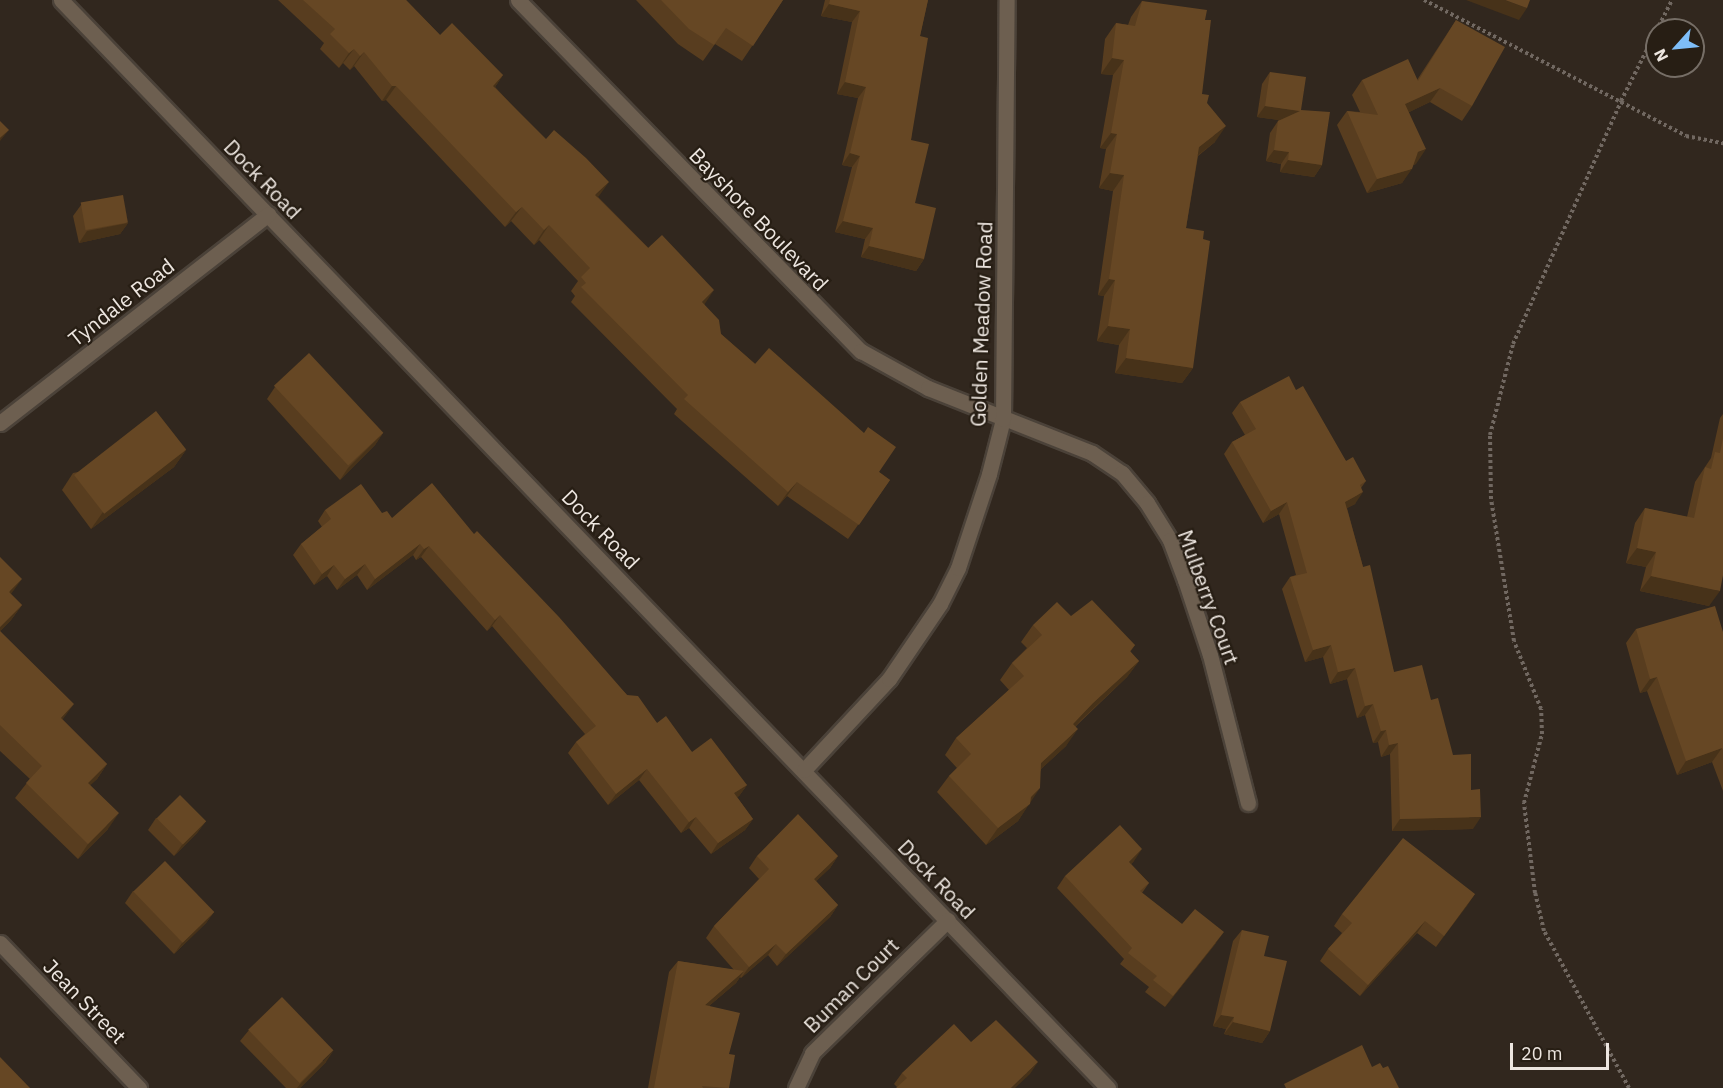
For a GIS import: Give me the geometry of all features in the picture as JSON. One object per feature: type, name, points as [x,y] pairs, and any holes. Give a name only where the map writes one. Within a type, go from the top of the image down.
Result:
[{"type":"street","name":"Dock Road","points":[[62,0],[1108,1088]]},
{"type":"street","name":"Bayshore Boulevard","points":[[518,0],[861,351],[928,388],[1003,419]]},
{"type":"street","name":"Golden Meadow Road","points":[[804,770],[889,679],[940,604],[973,525],[1003,419],[1007,0]]},
{"type":"street","name":"Tyndale Road","points":[[0,423],[268,214]]},
{"type":"street","name":"Mulberry Court","points":[[1003,419],[1092,453],[1122,474],[1147,503],[1170,540],[1207,644],[1248,803]]},
{"type":"street","name":"Buman Court","points":[[796,1088],[812,1053],[948,920]]},
{"type":"street","name":"Jean Street","points":[[0,943],[139,1088]]},
{"type":"path","points":[[1424,0],[1686,136],[1723,143]]},
{"type":"path","points":[[1629,1088],[1544,931],[1534,893],[1524,803],[1542,734],[1541,709],[1514,641],[1491,499],[1490,435],[1513,344],[1621,101],[1672,0]]},
{"type":"building","points":[[303,0],[406,0],[440,35],[452,23],[503,75],[493,86],[546,139],[554,130],[609,182],[595,195],[648,248],[662,235],[714,290],[702,302],[719,320],[721,334],[755,364],[769,348],[864,433],[868,427],[896,447],[879,472],[890,480],[859,525],[797,482],[788,492],[684,399],[688,395],[581,287],[586,283],[581,277],[590,268],[549,225],[544,230],[522,207],[516,212],[396,86],[392,86],[364,52],[360,56],[354,49],[349,53],[330,34],[335,29]]},
{"type":"building","points":[[661,0],[783,0],[753,46],[726,28],[714,45],[689,29]]},
{"type":"building","points":[[830,0],[928,0],[920,36],[928,38],[911,140],[929,144],[915,203],[936,208],[924,259],[869,246],[873,228],[843,221],[860,156],[850,153],[866,87],[845,82],[860,11],[829,4]]},
{"type":"building","points":[[1505,0],[1530,0],[1527,8]]},
{"type":"building","points":[[1142,1],[1207,10],[1205,20],[1211,20],[1202,94],[1209,95],[1207,103],[1226,126],[1199,147],[1186,228],[1204,231],[1203,239],[1210,241],[1193,368],[1126,358],[1130,329],[1108,326],[1115,280],[1109,279],[1124,175],[1110,173],[1117,134],[1111,133],[1124,60],[1112,58],[1116,23],[1135,26]]},
{"type":"building","points":[[1456,20],[1505,47],[1472,106],[1440,88],[1405,104],[1426,149],[1418,152],[1412,169],[1377,179],[1347,111],[1378,115],[1362,80],[1408,59],[1418,81]]},
{"type":"building","points":[[1270,72],[1306,77],[1301,110],[1330,112],[1322,165],[1288,160],[1289,152],[1274,150],[1278,121],[1300,111],[1265,106]]},
{"type":"building","points":[[0,121],[9,130],[0,138]]},
{"type":"building","points":[[123,195],[128,223],[86,230],[81,202]]},
{"type":"building","points":[[309,353],[383,433],[348,465],[274,386]]},
{"type":"building","points":[[1289,376],[1296,390],[1303,386],[1346,461],[1353,457],[1366,481],[1360,485],[1363,492],[1345,502],[1363,567],[1370,565],[1394,672],[1422,665],[1431,700],[1438,698],[1453,755],[1471,754],[1471,790],[1480,789],[1481,817],[1400,819],[1398,743],[1389,745],[1386,730],[1381,731],[1373,704],[1365,706],[1355,668],[1338,672],[1331,645],[1313,650],[1290,577],[1307,573],[1287,502],[1271,511],[1232,442],[1256,429],[1240,402]]},
{"type":"building","points":[[156,411],[186,450],[104,514],[74,475]]},
{"type":"building","points":[[1723,438],[1723,575],[1720,591],[1651,576],[1656,552],[1637,548],[1645,508],[1694,518],[1705,467],[1711,469],[1715,452],[1720,453]]},
{"type":"building","points":[[432,483],[474,534],[477,531],[559,617],[627,695],[638,696],[657,723],[666,716],[692,752],[711,738],[747,785],[734,793],[753,819],[718,843],[696,817],[689,822],[647,769],[616,794],[576,742],[596,726],[500,615],[495,620],[429,546],[424,549],[420,544],[375,579],[365,564],[345,579],[334,565],[322,574],[301,544],[331,519],[325,510],[361,484],[382,513],[387,511],[392,518]]},
{"type":"building","points":[[0,557],[22,579],[9,592],[22,605],[0,627]]},
{"type":"building","points":[[1092,600],[1135,645],[1130,651],[1139,661],[1073,724],[1078,729],[1041,763],[1040,788],[1031,797],[1030,804],[998,828],[949,776],[971,754],[956,738],[1024,676],[1012,663],[1042,635],[1033,625],[1057,602],[1071,616]]},
{"type":"building","points":[[1715,606],[1723,632],[1723,750],[1722,748],[1686,761],[1657,677],[1650,679],[1636,629]]},
{"type":"building","points":[[0,631],[74,704],[61,718],[107,764],[88,783],[119,813],[88,844],[26,783],[42,766],[0,725]]},
{"type":"building","points":[[180,795],[206,821],[183,844],[157,818]]},
{"type":"building","points":[[798,814],[838,856],[814,879],[838,905],[786,954],[776,944],[749,967],[714,926],[769,869],[757,856]]},
{"type":"building","points":[[1120,825],[1142,849],[1129,862],[1149,883],[1140,891],[1182,924],[1195,909],[1224,932],[1173,996],[1153,980],[1157,976],[1128,953],[1132,948],[1065,876]]},
{"type":"building","points":[[1403,838],[1475,894],[1444,936],[1425,921],[1368,985],[1328,949],[1352,923],[1342,914]]},
{"type":"building","points":[[165,861],[214,912],[183,943],[133,892]]},
{"type":"building","points":[[1242,930],[1269,936],[1264,956],[1287,961],[1270,1031],[1233,1022],[1234,1017],[1221,1015]]},
{"type":"building","points":[[678,961],[744,971],[705,1005],[740,1013],[729,1054],[735,1055],[729,1088],[702,1086],[703,1088],[654,1088]]},
{"type":"building","points":[[282,997],[333,1050],[300,1083],[248,1030]]},
{"type":"building","points":[[996,1020],[1038,1062],[1011,1088],[896,1088],[907,1078],[902,1073],[954,1024],[971,1042]]},
{"type":"building","points":[[1362,1045],[1372,1067],[1380,1063],[1383,1068],[1388,1066],[1399,1088],[1286,1088],[1284,1084]]},
{"type":"building","points":[[0,1057],[30,1088],[0,1088]]}]
